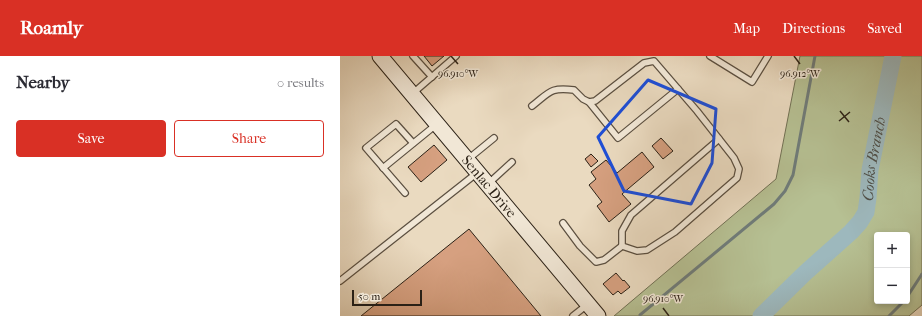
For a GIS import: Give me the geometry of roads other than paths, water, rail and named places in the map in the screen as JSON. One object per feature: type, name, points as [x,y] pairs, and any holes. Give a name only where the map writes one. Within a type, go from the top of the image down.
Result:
[{"type":"street","name":"Senlac Drive","points":[[383,57],[477,173],[598,316]]},
{"type":"lane","points":[[413,56],[432,77]]},
{"type":"lane","points":[[412,94],[456,56]]},
{"type":"lane","points":[[710,56],[752,82],[768,56]]},
{"type":"lane","points":[[589,102],[595,101],[644,63],[654,61],[678,88],[734,158],[739,169],[737,178],[675,232],[646,250],[637,251],[622,246]]},
{"type":"lane","points":[[532,106],[548,92],[555,89],[574,90],[583,99],[589,102],[618,138],[678,88]]},
{"type":"lane","points":[[405,193],[366,148],[396,124],[413,143]]},
{"type":"lane","points":[[383,168],[437,124]]},
{"type":"lane","points":[[467,160],[494,138]]},
{"type":"lane","points":[[622,246],[622,231],[631,215],[719,139]]},
{"type":"lane","points":[[487,185],[512,162]]},
{"type":"lane","points":[[340,281],[477,173]]},
{"type":"lane","points":[[563,223],[580,246],[596,262],[604,260],[622,246]]},
{"type":"lane","points":[[574,316],[588,304]]},
{"type":"waterway","points":[[640,315],[774,204],[785,191],[793,175],[815,56]]},
{"type":"waterway","name":"Cooks Branch","points":[[761,316],[805,273],[851,232],[866,212],[870,170],[893,56]]},
{"type":"waterway","points":[[910,292],[922,274]]},
{"type":"waterway","points":[[889,316],[901,304]]}]
